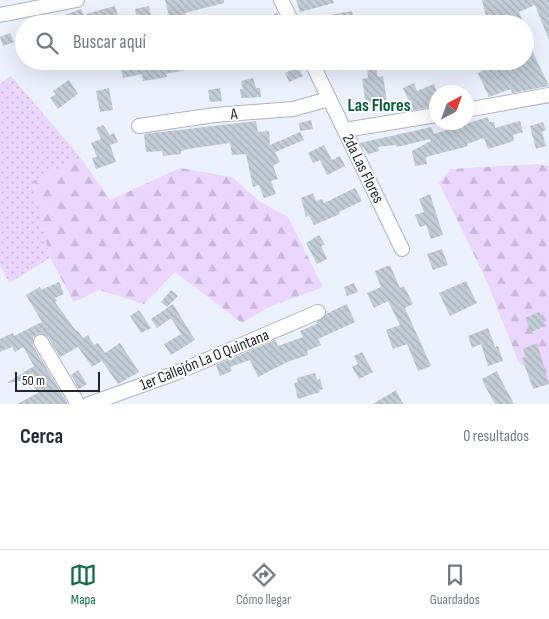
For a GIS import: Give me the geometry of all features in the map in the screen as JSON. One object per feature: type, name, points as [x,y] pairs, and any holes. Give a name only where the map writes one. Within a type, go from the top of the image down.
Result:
[{"type":"street","points":[[0,15],[76,0]]},
{"type":"street","points":[[281,0],[288,15]]},
{"type":"street","name":"2da Las Flores","points":[[315,70],[402,249]]},
{"type":"street","points":[[474,109],[549,96]]},
{"type":"street","name":"A","points":[[139,126],[215,115],[293,108],[329,100]]},
{"type":"street","points":[[345,130],[429,116]]},
{"type":"street","name":"1er Callejón La O Quintana","points":[[89,404],[176,373],[318,312]]},
{"type":"street","points":[[41,342],[78,404]]},
{"type":"green space","points":[[11,76],[81,158],[33,181],[50,258],[9,283],[0,265],[0,84]]},
{"type":"green space","points":[[81,158],[110,200],[180,168],[232,177],[259,201],[288,217],[323,287],[269,307],[242,323],[175,272],[144,304],[99,290],[74,302],[50,258],[33,181]]},
{"type":"green space","points":[[537,164],[549,166],[549,383],[519,363],[486,279],[439,183],[450,169]]},
{"type":"building","points":[[165,0],[224,0],[224,3],[185,13],[186,15],[169,15]]},
{"type":"building","points":[[296,0],[333,0],[334,3],[300,12]]},
{"type":"building","points":[[482,0],[549,0],[549,40],[535,5],[519,12],[520,15],[486,15]]},
{"type":"building","points":[[115,6],[118,15],[86,15]]},
{"type":"building","points":[[149,6],[151,15],[136,15],[135,9]]},
{"type":"building","points":[[81,9],[84,15],[65,15]]},
{"type":"building","points":[[352,11],[353,15],[330,15]]},
{"type":"building","points":[[10,33],[14,42],[3,46],[0,37]]},
{"type":"building","points":[[534,55],[549,86],[512,93],[511,89],[489,97],[478,73],[484,70],[534,70]]},
{"type":"building","points":[[121,70],[186,70],[166,74],[167,77],[143,81],[142,74],[123,78]]},
{"type":"building","points":[[292,70],[300,70],[303,76],[289,82],[285,73]]},
{"type":"building","points":[[367,70],[377,70],[378,77],[383,76],[387,102],[366,105],[362,79],[368,78]]},
{"type":"building","points":[[253,78],[256,88],[260,88],[261,97],[241,98],[240,89],[243,89],[241,81]]},
{"type":"building","points":[[69,80],[78,94],[58,109],[50,98],[56,94],[53,91]]},
{"type":"building","points":[[414,83],[417,91],[429,86],[429,107],[413,110],[403,88]]},
{"type":"building","points":[[109,88],[113,110],[100,112],[96,91]]},
{"type":"building","points":[[220,88],[222,101],[210,102],[208,90]]},
{"type":"building","points":[[488,117],[489,122],[494,122],[495,128],[520,121],[523,132],[513,135],[514,141],[488,149],[484,138],[467,144],[468,146],[426,157],[427,164],[415,166],[412,151],[431,141],[430,139],[397,147],[396,145],[378,147],[379,151],[368,154],[360,143],[429,127],[429,130],[432,130],[434,134],[447,130],[474,130],[474,121]]},
{"type":"building","points":[[311,120],[313,129],[300,131],[299,123]]},
{"type":"building","points":[[256,121],[258,132],[269,131],[270,145],[300,132],[304,140],[275,152],[280,162],[273,166],[278,179],[271,181],[276,194],[264,198],[259,185],[253,187],[246,154],[232,155],[230,143],[188,149],[181,151],[181,154],[163,156],[162,151],[146,152],[144,134]]},
{"type":"building","points":[[543,122],[546,130],[542,132],[546,146],[536,149],[530,126]]},
{"type":"building","points":[[103,125],[110,135],[114,133],[118,142],[110,145],[116,162],[96,169],[92,158],[97,157],[91,143],[101,139],[96,128]]},
{"type":"building","points":[[324,145],[332,160],[340,156],[345,166],[327,175],[320,160],[313,163],[308,153]]},
{"type":"building","points":[[355,188],[362,201],[339,212],[340,214],[314,225],[309,215],[306,217],[301,198],[313,193],[316,201],[322,199],[324,203]]},
{"type":"building","points":[[430,194],[443,235],[431,239],[426,225],[420,227],[415,215],[424,212],[419,199]]},
{"type":"building","points":[[319,235],[325,245],[321,246],[327,259],[317,264],[306,243]]},
{"type":"building","points":[[442,249],[448,265],[433,270],[427,254]]},
{"type":"building","points":[[390,265],[400,288],[404,286],[413,304],[405,308],[431,366],[418,371],[407,344],[393,349],[386,330],[400,325],[388,301],[374,308],[367,293],[381,287],[375,271]]},
{"type":"building","points":[[466,281],[477,303],[450,316],[439,293]]},
{"type":"building","points":[[59,282],[64,294],[55,298],[57,301],[55,302],[76,331],[83,338],[88,335],[94,345],[98,343],[105,353],[120,343],[139,372],[118,384],[102,361],[92,367],[78,347],[60,357],[48,337],[40,333],[33,338],[33,346],[68,404],[17,404],[38,393],[30,379],[8,382],[34,366],[23,347],[15,352],[12,347],[0,352],[0,339],[13,333],[14,336],[42,322],[26,295],[40,287],[41,290]]},
{"type":"building","points":[[354,283],[358,292],[347,296],[344,287]]},
{"type":"building","points":[[171,290],[178,296],[167,307],[161,302]]},
{"type":"building","points":[[173,304],[195,340],[171,355],[164,344],[181,334],[171,318],[157,328],[151,319]]},
{"type":"building","points":[[347,304],[355,322],[318,339],[321,345],[307,351],[308,355],[287,362],[258,377],[250,360],[230,367],[232,371],[220,376],[216,365],[275,340],[278,346],[303,337],[300,331],[317,324],[316,322],[326,314]]},
{"type":"building","points":[[139,310],[151,328],[141,333],[130,316]]},
{"type":"building","points":[[539,312],[546,326],[531,332],[525,318]]},
{"type":"building","points":[[488,328],[495,347],[498,346],[503,361],[488,366],[481,344],[472,348],[468,336]]},
{"type":"building","points":[[537,343],[549,384],[533,389],[522,358],[526,357],[523,349]]},
{"type":"building","points":[[362,352],[373,372],[359,379],[352,367],[358,364],[354,356]]},
{"type":"building","points":[[78,370],[87,384],[79,389],[71,375]]},
{"type":"building","points":[[497,371],[514,404],[495,404],[485,386],[482,379]]},
{"type":"building","points":[[315,373],[317,380],[320,379],[323,389],[319,390],[320,392],[298,399],[294,383],[298,382],[297,378]]},
{"type":"building","points":[[396,390],[403,404],[373,404]]},
{"type":"district","name":"Las Flores","points":[[379,105]]}]
